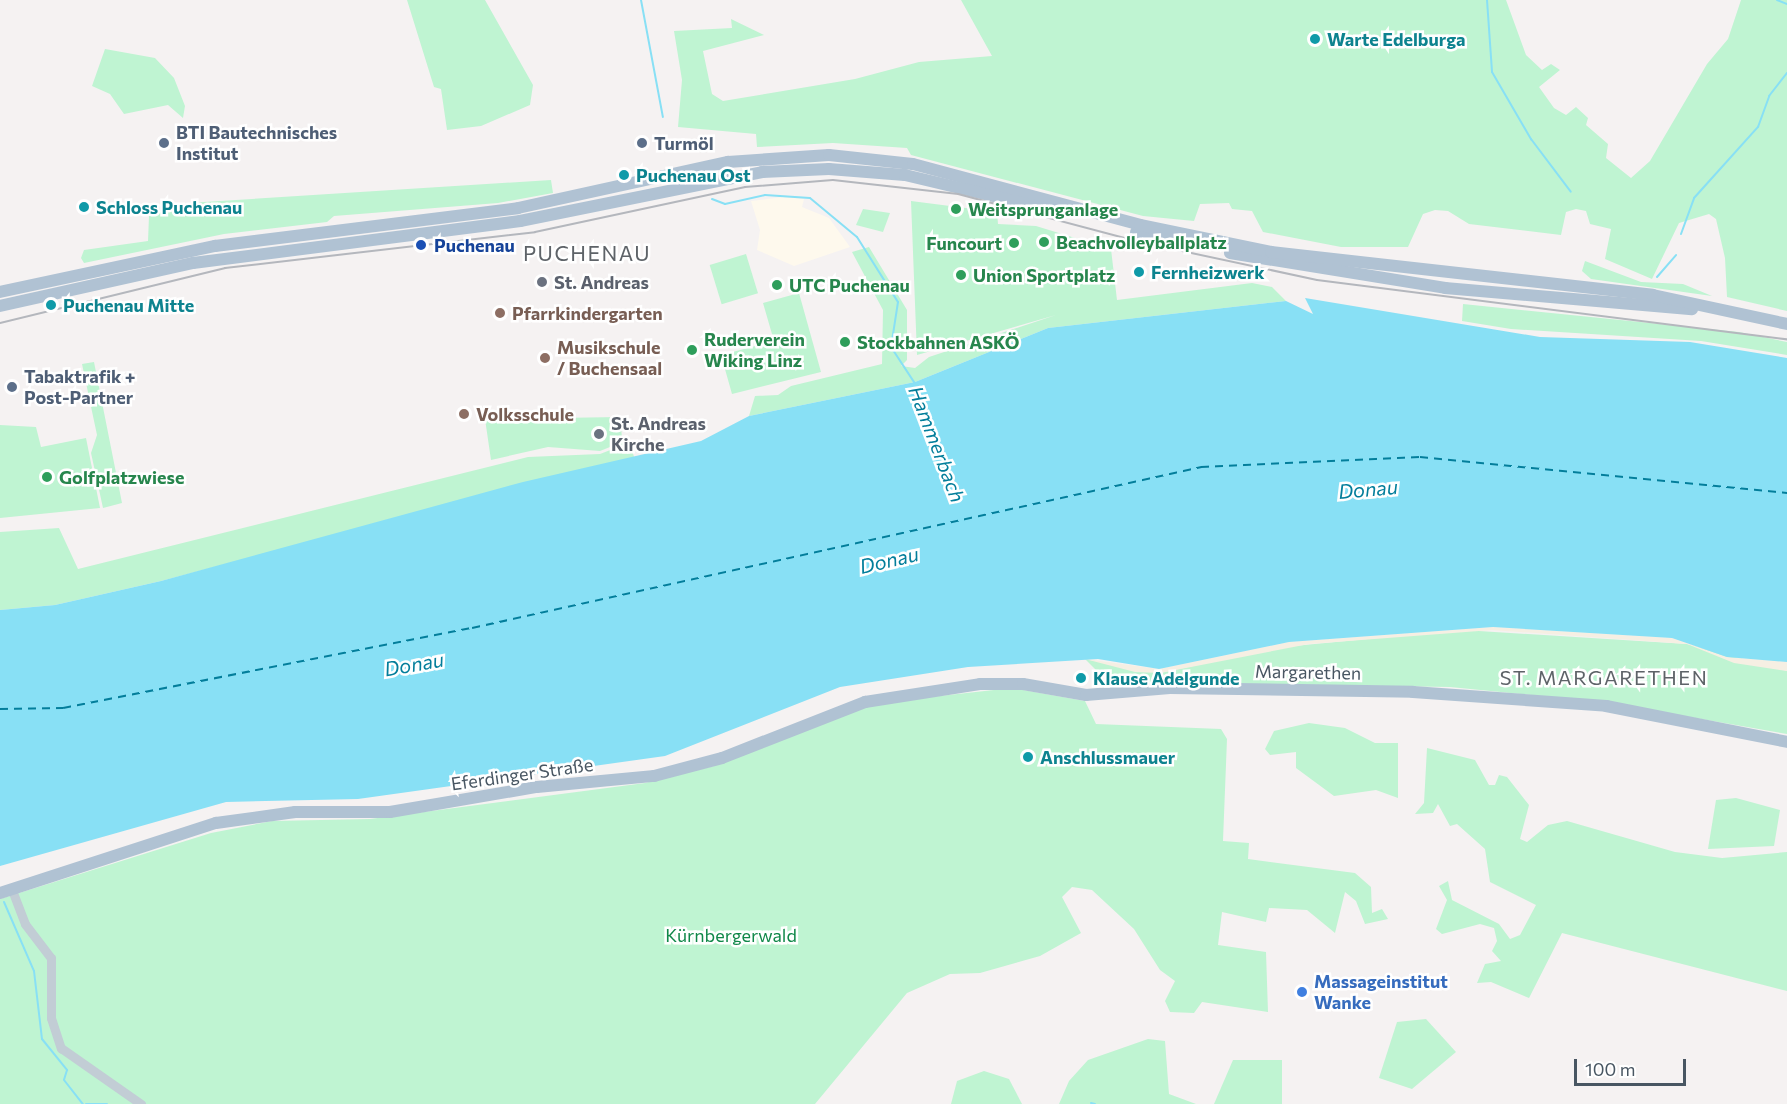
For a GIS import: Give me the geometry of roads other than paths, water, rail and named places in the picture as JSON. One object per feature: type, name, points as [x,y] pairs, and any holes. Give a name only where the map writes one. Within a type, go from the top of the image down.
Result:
[{"type":"main road","points":[[0,292],[215,246],[529,207],[728,162],[829,155],[913,164],[1140,225],[1272,252],[1653,295],[1787,324]]},
{"type":"main road","points":[[0,306],[219,259],[520,221],[719,177],[829,169],[939,181],[1156,237],[1369,278],[1609,304],[1723,310]]},
{"type":"main road","name":"Eferdinger Straße","points":[[6,891],[233,819],[390,812],[537,787],[654,776],[705,764],[842,708],[886,697],[995,683],[1046,688]]},
{"type":"main road","name":"Margarethen","points":[[1046,688],[1086,695],[1163,688],[1388,691],[1570,706],[1639,715],[1787,742]]},
{"type":"street","points":[[6,891],[25,924],[51,958],[51,1018],[61,1048],[141,1104]]},
{"type":"water","name":"Donau","points":[[1305,298],[1540,337],[1690,342],[1787,358],[1787,662],[1727,657],[1672,638],[1493,627],[1289,642],[1159,669],[1098,659],[968,667],[840,687],[665,756],[358,799],[226,802],[0,866],[0,610],[55,605],[161,581],[523,482],[701,441],[749,416],[915,382],[1048,328],[1286,301],[1313,314]]},
{"type":"waterway","name":"Hammerbach","points":[[641,0],[663,117]]},
{"type":"waterway","points":[[1487,0],[1492,72],[1531,139],[1571,192]]},
{"type":"waterway","points":[[1777,0],[1787,4]]},
{"type":"waterway","points":[[1681,234],[1694,198],[1758,127],[1769,96],[1787,73]]},
{"type":"waterway","name":"Hammerbach","points":[[712,199],[725,204],[765,195],[810,198],[857,237],[898,302],[891,347],[916,385]]},
{"type":"waterway","points":[[1657,277],[1676,255]]},
{"type":"waterway","points":[[4,902],[34,971],[42,1039],[67,1070],[64,1080],[83,1104]]},
{"type":"waterway","points":[[1091,1103],[1095,1104]]},
{"type":"waterway","points":[[86,1104],[107,1104]]},
{"type":"railway","points":[[0,323],[225,268],[535,232],[745,187],[833,180],[958,194],[1140,242],[1317,280],[1787,339]]},
{"type":"place","name":"Warte Edelburga","points":[[1315,39]]},
{"type":"place","name":"BTI Bautechnisches Institut","points":[[164,143]]},
{"type":"place","name":"Turmöl","points":[[642,143]]},
{"type":"place","name":"Puchenau Ost","points":[[624,175]]},
{"type":"place","name":"Schloss Puchenau","points":[[84,207]]},
{"type":"place","name":"Weitsprunganlage","points":[[956,209]]},
{"type":"place","name":"Beachvolleyballplatz","points":[[1044,242]]},
{"type":"place","name":"Funcourt","points":[[1014,243]]},
{"type":"place","name":"Puchenau","points":[[421,245]]},
{"type":"place","name":"Fernheizwerk","points":[[1139,272]]},
{"type":"place","name":"Union Sportplatz","points":[[961,275]]},
{"type":"place","name":"St. Andreas","points":[[542,282]]},
{"type":"place","name":"UTC Puchenau","points":[[777,285]]},
{"type":"place","name":"Puchenau Mitte","points":[[51,305]]},
{"type":"place","name":"Pfarrkindergarten","points":[[500,313]]},
{"type":"place","name":"Stockbahnen ASKÖ","points":[[845,342]]},
{"type":"place","name":"Ruderverein Wiking Linz","points":[[692,350]]},
{"type":"place","name":"Musikschule / Buchensaal","points":[[545,358]]},
{"type":"place","name":"Tabaktrafik + Post-Partner","points":[[12,387]]},
{"type":"place","name":"Volksschule","points":[[464,414]]},
{"type":"place","name":"St. Andreas Kirche","points":[[599,434]]},
{"type":"place","name":"Golfplatzwiese","points":[[47,477]]},
{"type":"place","name":"Klause Adelgunde","points":[[1081,678]]},
{"type":"place","name":"Anschlussmauer","points":[[1028,757]]},
{"type":"place","name":"Massageinstitut Wanke","points":[[1302,992]]},
{"type":"district","name":"PUCHENAU","points":[[587,253]]},
{"type":"district","name":"ST. MARGARETHEN","points":[[1604,677]]},
{"type":"park label","name":"Kürnbergerwald","points":[[731,935]]}]
